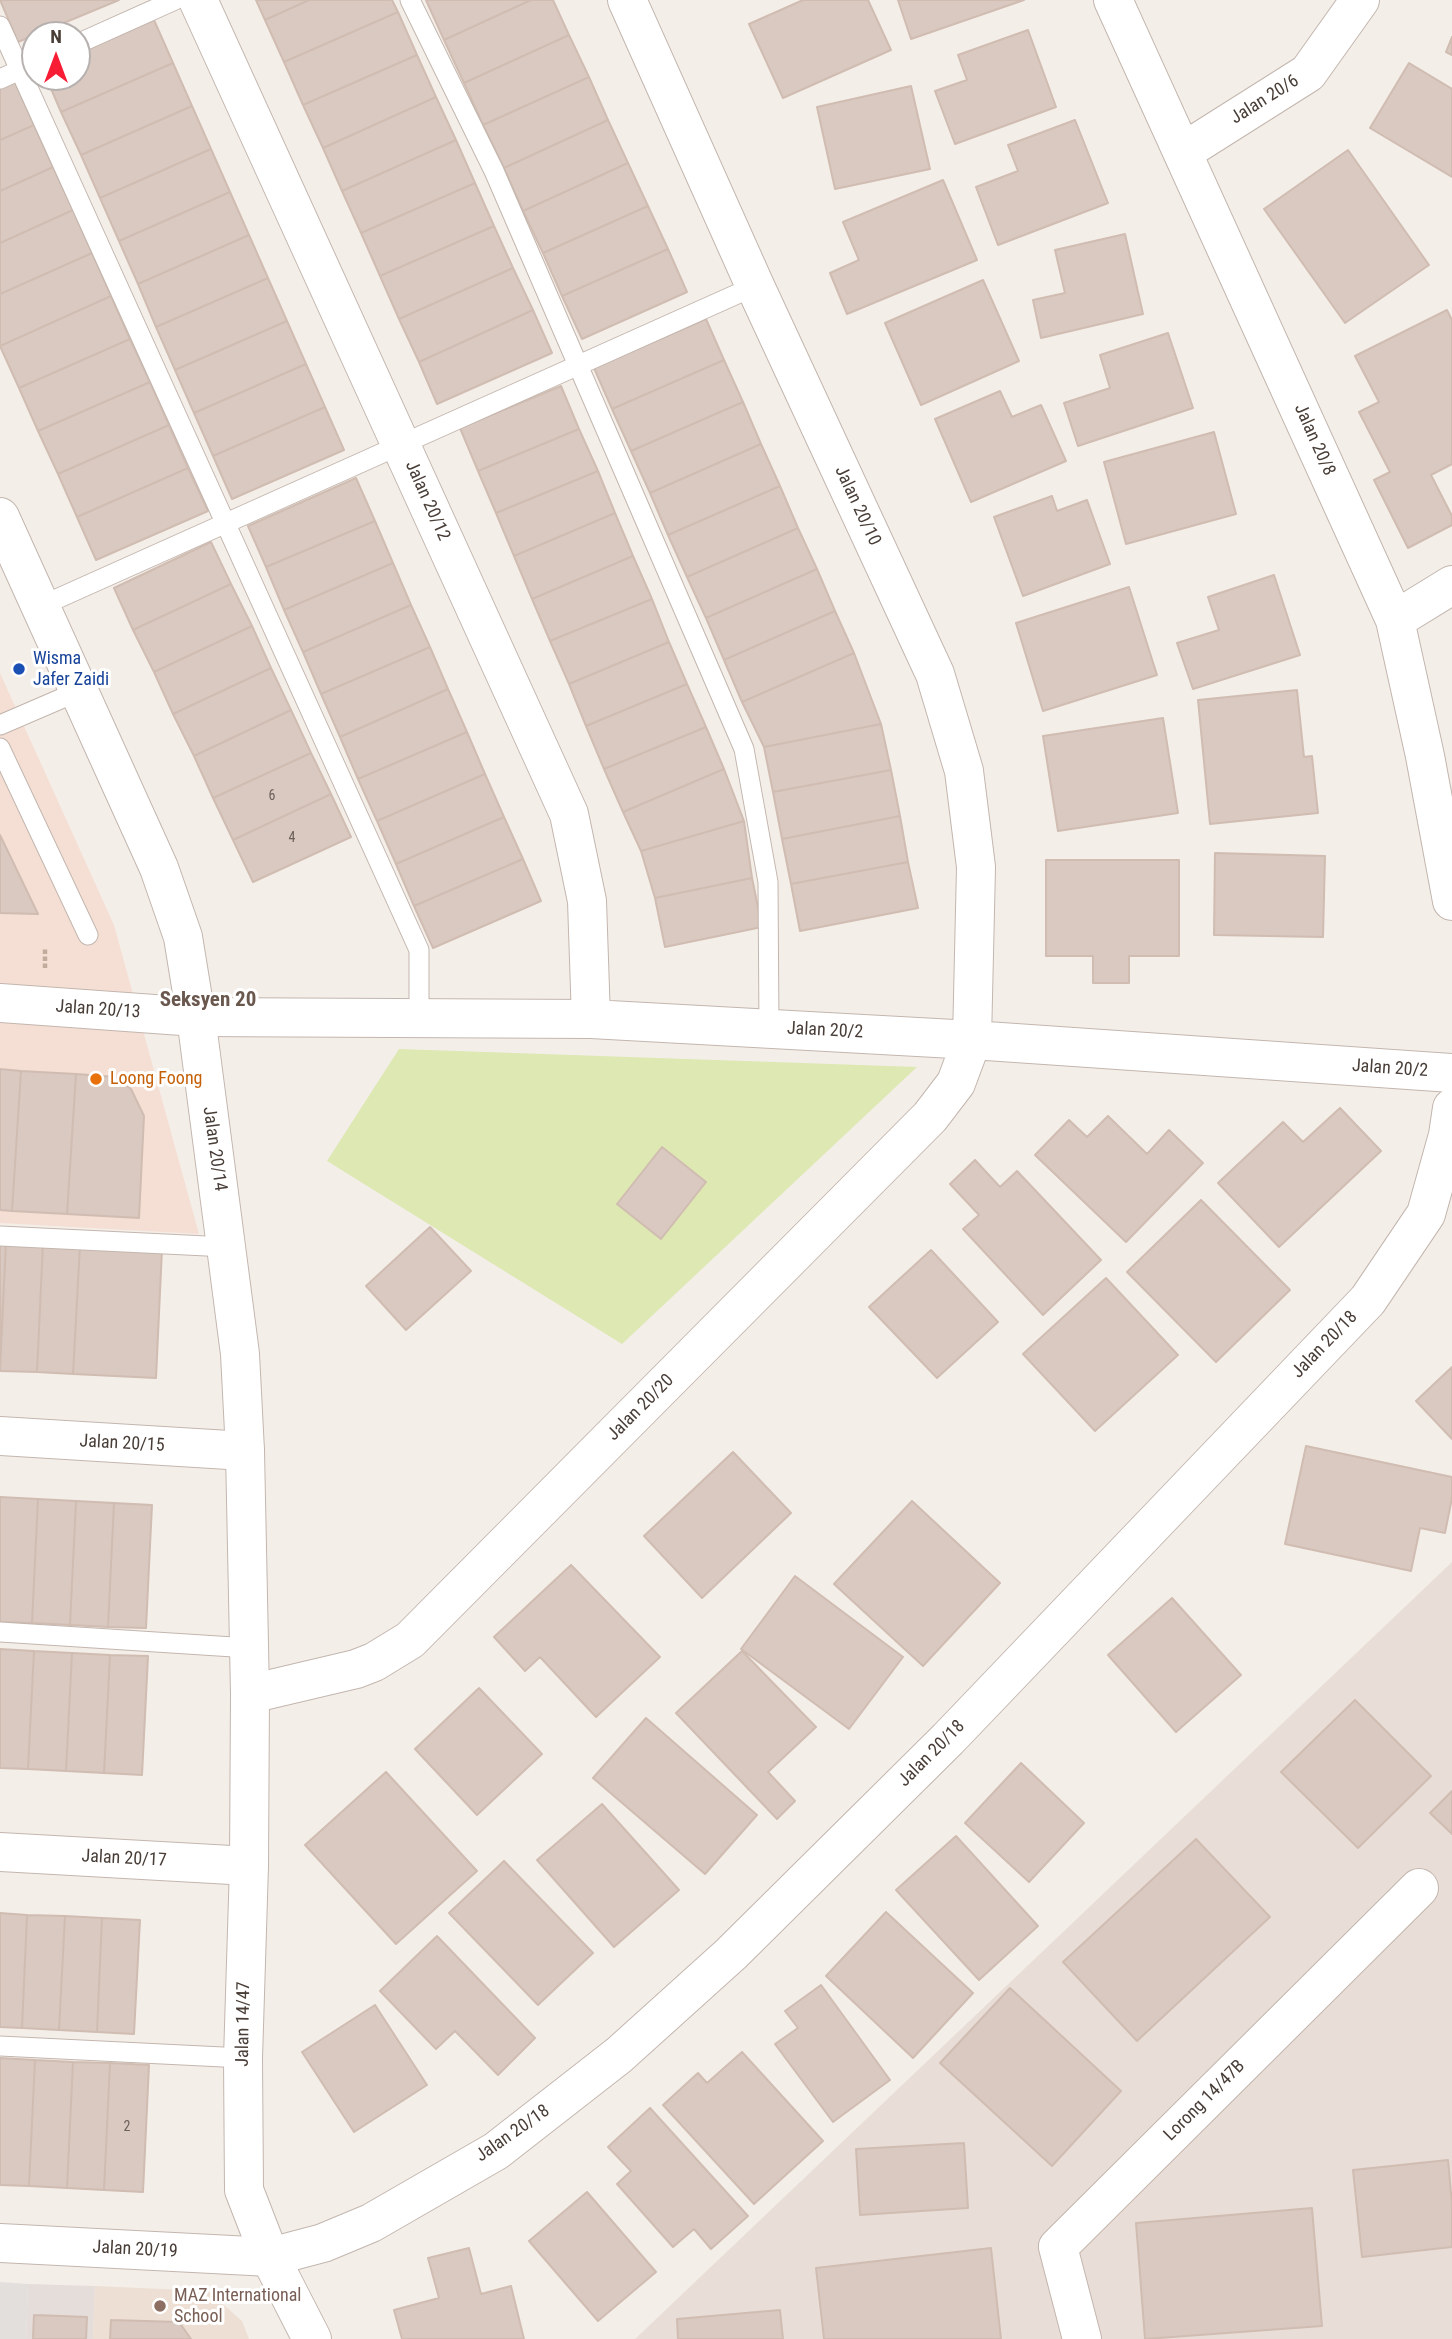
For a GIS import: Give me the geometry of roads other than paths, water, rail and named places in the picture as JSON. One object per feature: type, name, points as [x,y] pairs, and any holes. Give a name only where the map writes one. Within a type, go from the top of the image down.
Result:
[{"type":"street","name":"Jalan 20/12","points":[[198,0],[569,814],[587,901],[591,1020]]},
{"type":"street","name":"Jalan 20/10","points":[[627,0],[755,286],[935,674],[964,771],[976,867],[972,1040]]},
{"type":"street","name":"Jalan 20/8","points":[[1113,0],[1395,620],[1425,756],[1452,901]]},
{"type":"street","name":"Jalan 20/6","points":[[1183,152],[1308,72],[1360,0]]},
{"type":"street","name":"Jalan 20/14","points":[[0,517],[159,868],[183,937],[240,1353],[245,1451],[250,1694]]},
{"type":"street","points":[[1395,620],[1452,585]]},
{"type":"street","name":"Jalan 20/13","points":[[0,1003],[196,1017]]},
{"type":"street","name":"Jalan 20/2","points":[[196,1017],[591,1020],[972,1040],[1452,1073]]},
{"type":"street","name":"Jalan 20/20","points":[[250,1694],[356,1669],[374,1662],[410,1640],[930,1117],[956,1083],[972,1040]]},
{"type":"street","name":"Jalan 20/18","points":[[270,2258],[323,2243],[371,2222],[496,2151],[619,2055],[731,1954],[948,1739],[1368,1300],[1426,1214],[1448,1135],[1452,1108]]},
{"type":"street","name":"Jalan 20/15","points":[[0,1436],[245,1451]]},
{"type":"street","name":"Jalan 14/47","points":[[250,1694],[249,1866],[243,2058],[244,2190],[270,2258],[312,2339]]},
{"type":"street","name":"Jalan 20/17","points":[[0,1852],[249,1866]]},
{"type":"street","name":"Lorong 14/47B","points":[[1082,2339],[1058,2247],[1419,1888]]},
{"type":"street","name":"Jalan 20/19","points":[[0,2243],[270,2258]]},
{"type":"lane","points":[[91,38],[175,0]]},
{"type":"lane","points":[[411,0],[494,171],[744,749],[768,882],[769,1028]]},
{"type":"lane","points":[[0,26],[21,57]]},
{"type":"lane","points":[[0,79],[21,69]]},
{"type":"lane","points":[[38,91],[226,523],[419,950],[419,1017]]},
{"type":"lane","points":[[41,606],[755,286]]},
{"type":"lane","points":[[0,725],[79,691]]},
{"type":"lane","points":[[0,748],[88,935]]},
{"type":"lane","points":[[0,1236],[227,1247]]},
{"type":"lane","points":[[0,1632],[249,1648]]},
{"type":"lane","points":[[0,2046],[243,2058]]},
{"type":"place","name":"Wisma Jafer Zaidi","points":[[19,669]]},
{"type":"place","name":"Loong Foong","points":[[96,1079]]},
{"type":"place","name":"MAZ International School","points":[[160,2306]]},
{"type":"district","name":"Seksyen 20","points":[[208,1001]]}]
